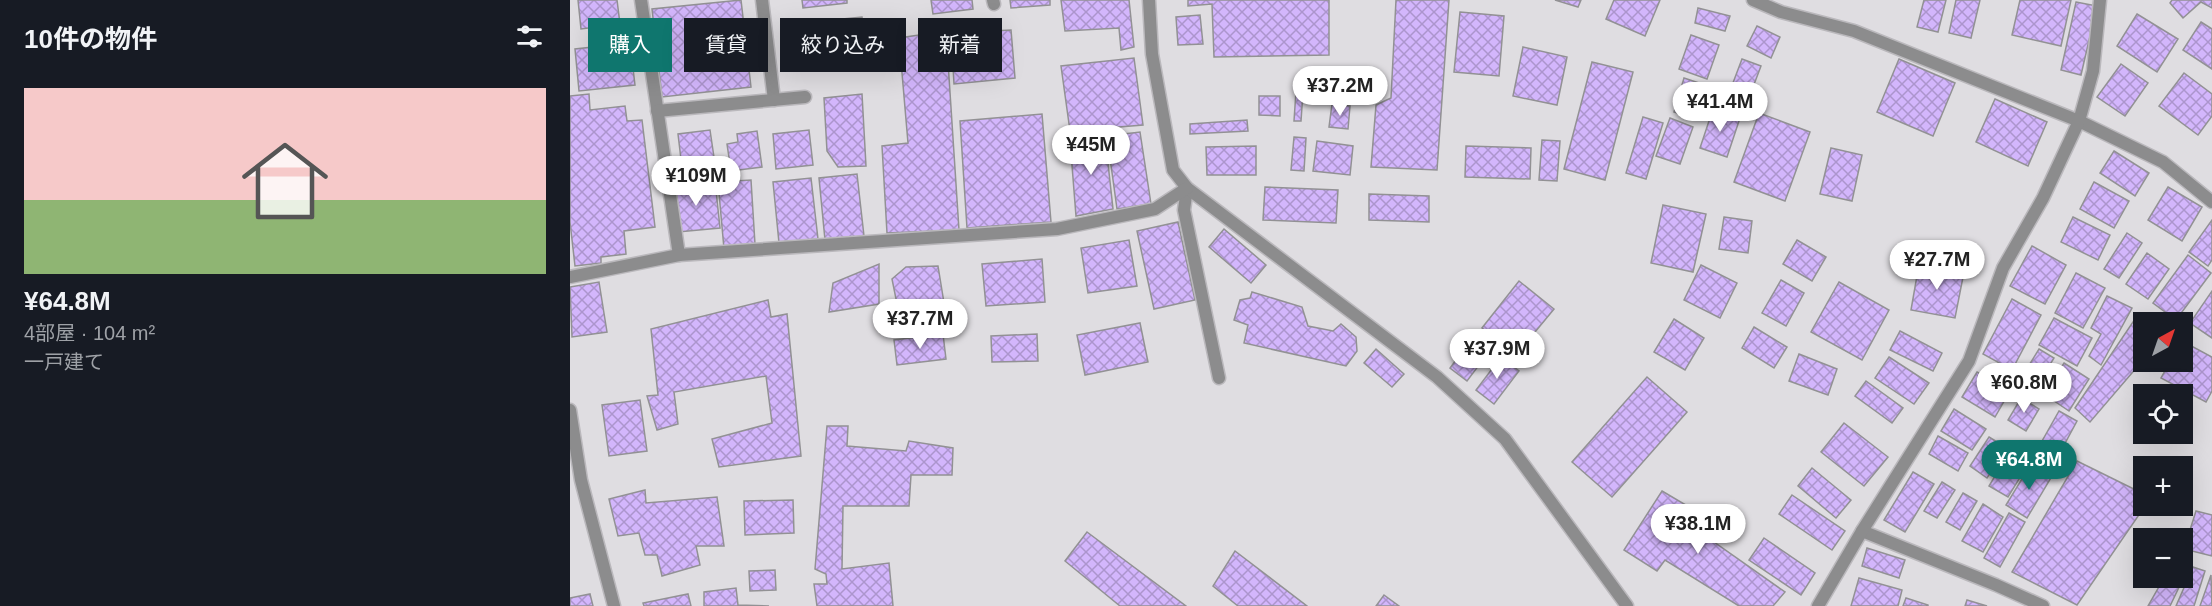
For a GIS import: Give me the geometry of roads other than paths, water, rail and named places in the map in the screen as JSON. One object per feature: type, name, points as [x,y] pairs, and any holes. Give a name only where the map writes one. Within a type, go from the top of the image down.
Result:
[{"type":"street","points":[[641,0],[678,255]]},
{"type":"street","points":[[762,0],[774,100]]},
{"type":"street","points":[[1149,0],[1152,54],[1173,170],[1187,188],[1437,377],[1505,439],[1627,606]]},
{"type":"street","points":[[1753,0],[1781,12],[1854,32],[2079,121],[2163,162],[2212,202]]},
{"type":"street","points":[[1818,606],[1862,531],[1969,361],[2003,268],[2043,198],[2079,121],[2094,71],[2100,0]]},
{"type":"street","points":[[657,111],[804,97]]},
{"type":"street","points":[[570,277],[678,255],[1057,229],[1155,209],[1187,188]]},
{"type":"street","points":[[1187,188],[1184,210],[1219,378]]},
{"type":"street","points":[[570,410],[581,480],[614,606]]},
{"type":"street","points":[[1862,531],[2043,606]]}]
